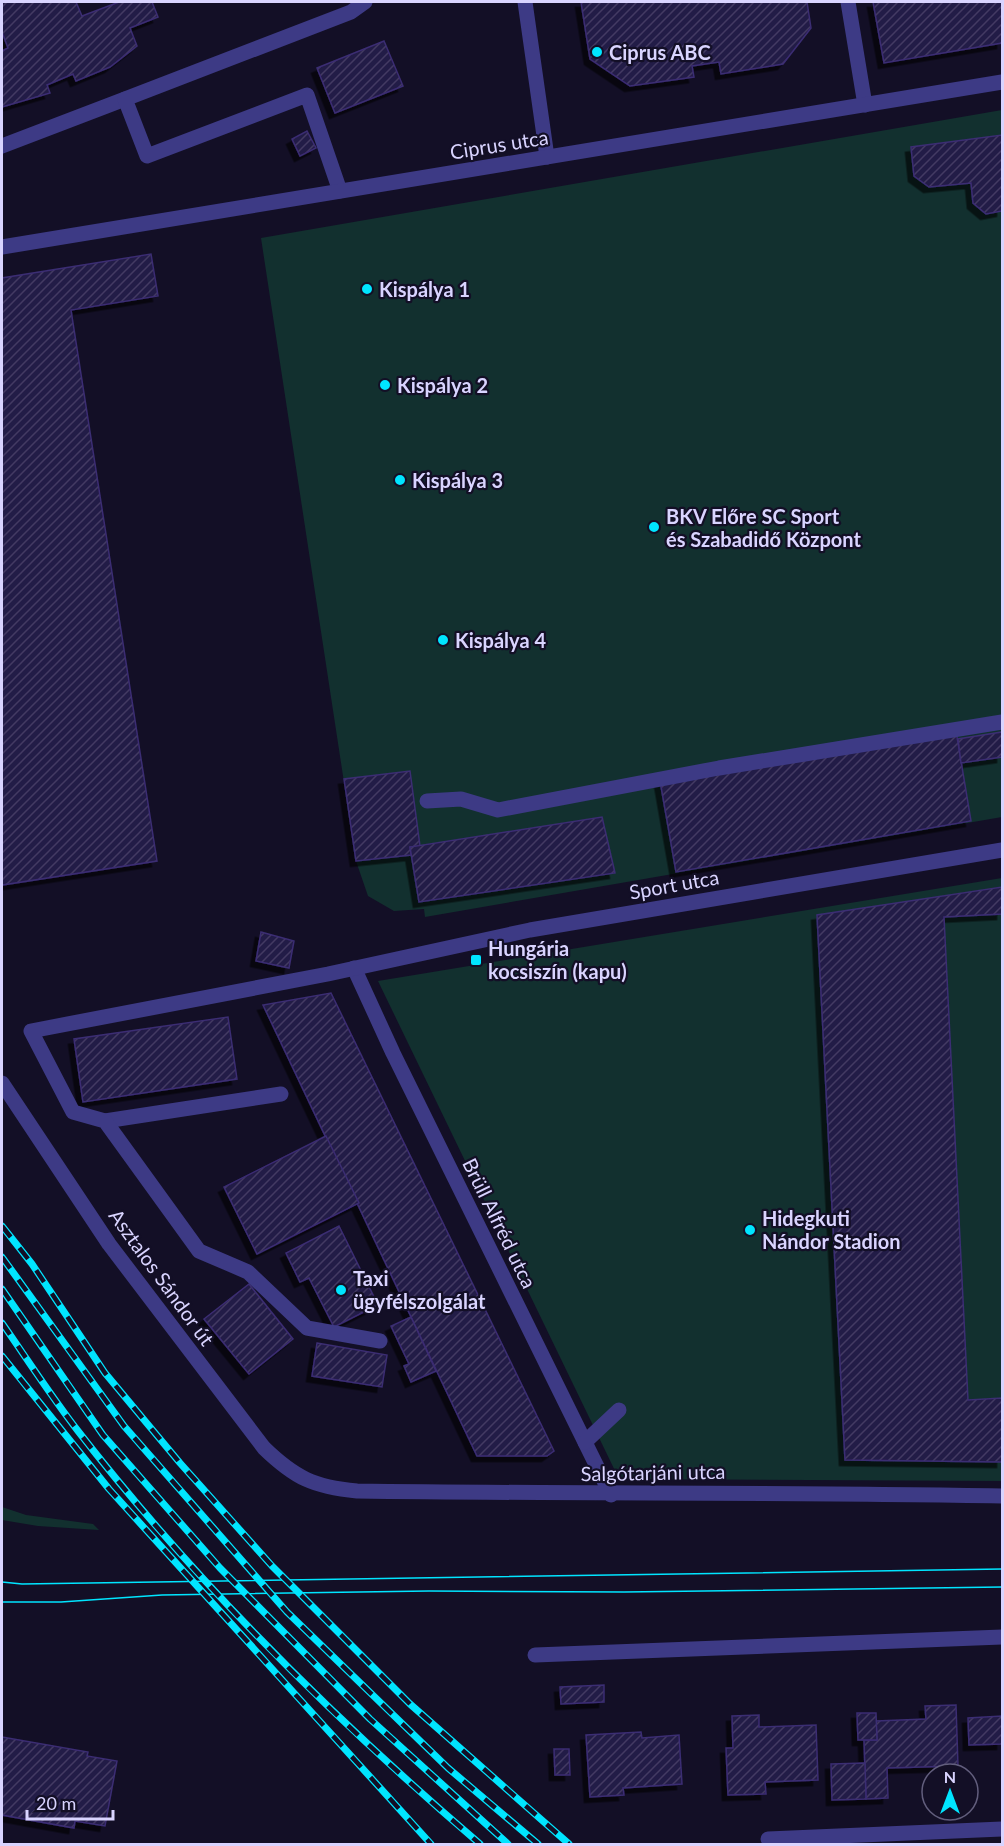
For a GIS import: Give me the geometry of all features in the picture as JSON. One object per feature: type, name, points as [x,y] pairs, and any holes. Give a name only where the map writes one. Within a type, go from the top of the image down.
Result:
[{"type":"street","points":[[2,146],[351,12],[364,2]]},
{"type":"street","points":[[525,2],[547,157]]},
{"type":"street","points":[[848,2],[865,105]]},
{"type":"street","name":"Ciprus utca","points":[[2,247],[1002,82]]},
{"type":"street","points":[[124,99],[147,156],[307,95],[340,191]]},
{"type":"street","points":[[427,801],[461,799],[498,810],[658,779],[1002,722]]},
{"type":"street","name":"Sport utca","points":[[105,1121],[73,1112],[31,1031],[354,968],[530,930],[1002,850]]},
{"type":"street","name":"Brüll Alfréd utca","points":[[354,968],[393,1053],[611,1495]]},
{"type":"street","name":"Asztalos Sándor út","points":[[2,1083],[109,1244],[264,1448],[284,1468],[306,1481]]},
{"type":"street","points":[[281,1094],[105,1121],[199,1251],[248,1272],[307,1328],[380,1341]]},
{"type":"street","points":[[585,1442],[618,1410]]},
{"type":"street","name":"Salgótarjáni utca","points":[[306,1481],[331,1488],[357,1491],[611,1495],[763,1492],[1002,1496]]},
{"type":"street","points":[[535,1656],[1002,1637]]},
{"type":"street","points":[[768,1839],[1002,1829]]},
{"type":"green space","name":"BKV Előre SC Sport és Szabadidő Központ","points":[[1002,110],[1002,817],[425,917],[424,909],[394,911],[368,896],[356,861],[261,238]]},
{"type":"green space","name":"Hidegkuti Nándor Stadion","points":[[1002,878],[1002,1481],[619,1479],[378,981]]},
{"type":"green space","points":[[2,1507],[26,1515],[93,1524],[99,1530],[38,1526],[2,1520]]},
{"type":"building","points":[[2,2],[76,2],[82,16],[119,2],[152,2],[158,17],[130,28],[137,46],[110,67],[76,81],[73,74],[47,85],[50,93],[2,107],[2,51],[8,48],[2,32]]},
{"type":"building","points":[[581,2],[807,2],[811,28],[783,64],[721,74],[719,62],[692,66],[694,77],[630,86],[590,59]]},
{"type":"building","points":[[873,2],[1002,2],[1002,43],[884,63]]},
{"type":"building","points":[[384,41],[403,86],[335,113],[317,68]]},
{"type":"building","points":[[307,131],[316,148],[300,156],[292,139]]},
{"type":"building","points":[[1002,135],[1002,211],[986,214],[973,203],[971,183],[929,187],[914,176],[911,147]]},
{"type":"building","points":[[151,254],[158,296],[71,310],[157,861],[2,885],[2,278]]},
{"type":"building","points":[[955,725],[971,821],[676,872],[659,775]]},
{"type":"building","points":[[1002,732],[1002,757],[961,763],[958,739]]},
{"type":"building","points":[[410,771],[420,846],[410,847],[411,855],[356,861],[344,779]]},
{"type":"building","points":[[602,817],[615,873],[419,902],[410,847]]},
{"type":"building","points":[[1002,887],[1002,914],[944,917],[968,1400],[1002,1398],[1002,1462],[845,1460],[817,915]]},
{"type":"building","points":[[261,932],[294,941],[289,968],[256,961]]},
{"type":"building","points":[[331,993],[554,1451],[547,1456],[477,1456],[263,1005]]},
{"type":"building","points":[[228,1017],[237,1079],[83,1102],[74,1039]]},
{"type":"building","points":[[326,1136],[359,1203],[257,1254],[224,1187]]},
{"type":"building","points":[[339,1226],[378,1305],[334,1327],[309,1278],[300,1282],[286,1253]]},
{"type":"building","points":[[249,1284],[293,1339],[249,1374],[204,1319]]},
{"type":"building","points":[[411,1317],[436,1371],[411,1382],[404,1366],[409,1364],[391,1326]]},
{"type":"building","points":[[317,1343],[387,1355],[382,1387],[312,1376]]},
{"type":"building","points":[[604,1685],[604,1702],[561,1704],[560,1687]]},
{"type":"building","points":[[956,1705],[958,1762],[920,1762],[920,1767],[887,1768],[888,1798],[866,1799],[864,1740],[877,1740],[876,1721],[926,1719],[925,1706]]},
{"type":"building","points":[[857,1713],[876,1713],[877,1740],[858,1740]]},
{"type":"building","points":[[759,1715],[759,1727],[816,1725],[818,1780],[765,1782],[766,1794],[728,1795],[726,1748],[733,1748],[732,1716]]},
{"type":"building","points":[[1002,1716],[1002,1744],[969,1745],[968,1718]]},
{"type":"building","points":[[641,1732],[642,1738],[679,1735],[682,1784],[623,1788],[624,1795],[590,1797],[586,1735]]},
{"type":"building","points":[[2,1737],[88,1752],[87,1756],[117,1761],[105,1826],[75,1821],[74,1828],[2,1815]]},
{"type":"building","points":[[554,1749],[569,1749],[570,1775],[555,1775]]},
{"type":"building","points":[[865,1763],[866,1799],[832,1800],[831,1764]]},
{"type":"tram line","points":[[2,1582],[22,1584],[1002,1569]]},
{"type":"tram line","points":[[2,1602],[61,1602],[162,1595],[1002,1587]]},
{"type":"railway","points":[[2,1226],[32,1264],[105,1373],[180,1463],[272,1566],[410,1704],[569,1844]]},
{"type":"railway","points":[[2,1257],[124,1426],[287,1612],[448,1768],[538,1844]]},
{"type":"railway","points":[[2,1289],[103,1435],[220,1568],[370,1719],[508,1844]]},
{"type":"railway","points":[[2,1323],[78,1431],[123,1487],[219,1596],[268,1648],[372,1748],[480,1844]]},
{"type":"railway","points":[[2,1356],[109,1489],[431,1844]]},
{"type":"place","name":"Ciprus ABC","points":[[597,52]]},
{"type":"place","name":"Kispálya 1","points":[[367,289]]},
{"type":"place","name":"Kispálya 2","points":[[385,385]]},
{"type":"place","name":"Kispálya 3","points":[[400,480]]},
{"type":"place","name":"BKV Előre SC Sport és Szabadidő Központ","points":[[654,527]]},
{"type":"place","name":"Kispálya 4","points":[[443,640]]},
{"type":"place","name":"Hungária kocsiszín (kapu)","points":[[476,960]]},
{"type":"place","name":"Hidegkuti Nándor Stadion","points":[[750,1230]]},
{"type":"place","name":"Taxi ügyfélszolgálat","points":[[341,1290]]}]
